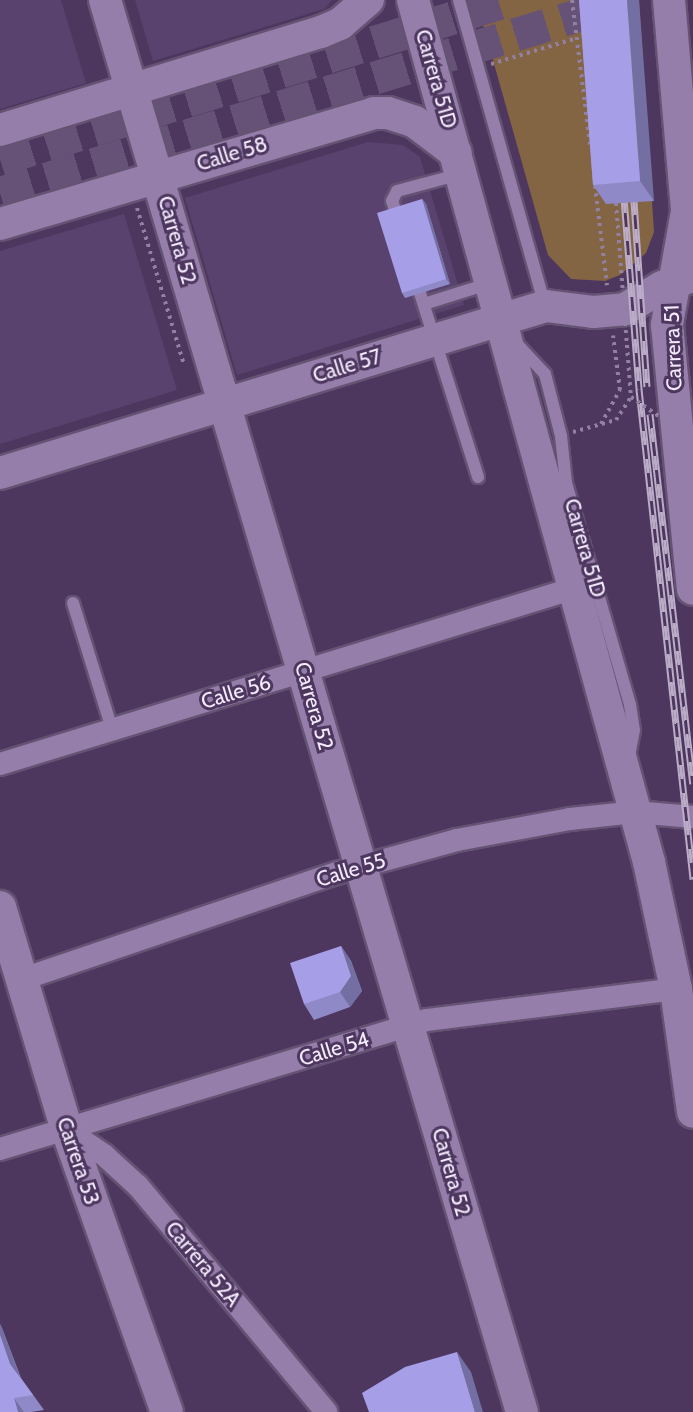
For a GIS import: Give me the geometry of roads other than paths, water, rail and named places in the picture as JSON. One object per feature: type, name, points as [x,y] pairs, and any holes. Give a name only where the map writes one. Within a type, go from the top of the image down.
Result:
[{"type":"main road","name":"Carrera 52","points":[[105,0],[522,1412]]},
{"type":"main road","points":[[0,130],[321,32],[340,24],[368,0]]},
{"type":"main road","name":"Carrera 51D","points":[[413,0],[504,325],[635,812],[676,989],[690,1068],[693,1112]]},
{"type":"main road","name":"Carrera 51","points":[[669,0],[687,211],[683,279],[668,325],[692,569]]},
{"type":"main road","points":[[674,59],[693,32]]},
{"type":"main road","name":"Calle 58","points":[[0,224],[374,113],[388,113],[415,122],[459,163]]},
{"type":"main road","name":"Calle 57","points":[[0,472],[434,339],[504,325],[546,306],[611,312],[636,304],[683,279]]},
{"type":"main road","name":"Carrera 53","points":[[0,907],[20,980],[67,1130],[167,1412]]},
{"type":"street","name":"Calle 56","points":[[0,764],[575,588]]},
{"type":"street","name":"Calle 55","points":[[20,980],[361,866],[506,829],[635,812],[693,817]]},
{"type":"street","name":"Calle 54","points":[[0,1149],[408,1026],[457,1015],[676,989]]},
{"type":"street","name":"Carrera 52A","points":[[67,1130],[104,1155],[138,1186],[326,1412]]},
{"type":"lane","name":"Carrera 51D","points":[[459,0],[546,306]]},
{"type":"lane","points":[[396,213],[392,201],[397,191],[459,163]]},
{"type":"lane","points":[[478,477],[422,299],[492,282]]},
{"type":"lane","name":"Carrera 51D","points":[[504,325],[544,374],[561,436],[566,483],[630,705],[634,730],[626,777]]},
{"type":"lane","points":[[73,603],[112,729]]},
{"type":"tunnel","points":[[0,159],[509,0]]},
{"type":"tunnel","points":[[0,193],[627,0]]},
{"type":"railway","points":[[623,185],[639,389],[693,879]]},
{"type":"railway","points":[[633,187],[647,387]]},
{"type":"railway","points":[[650,414],[693,784]]}]
